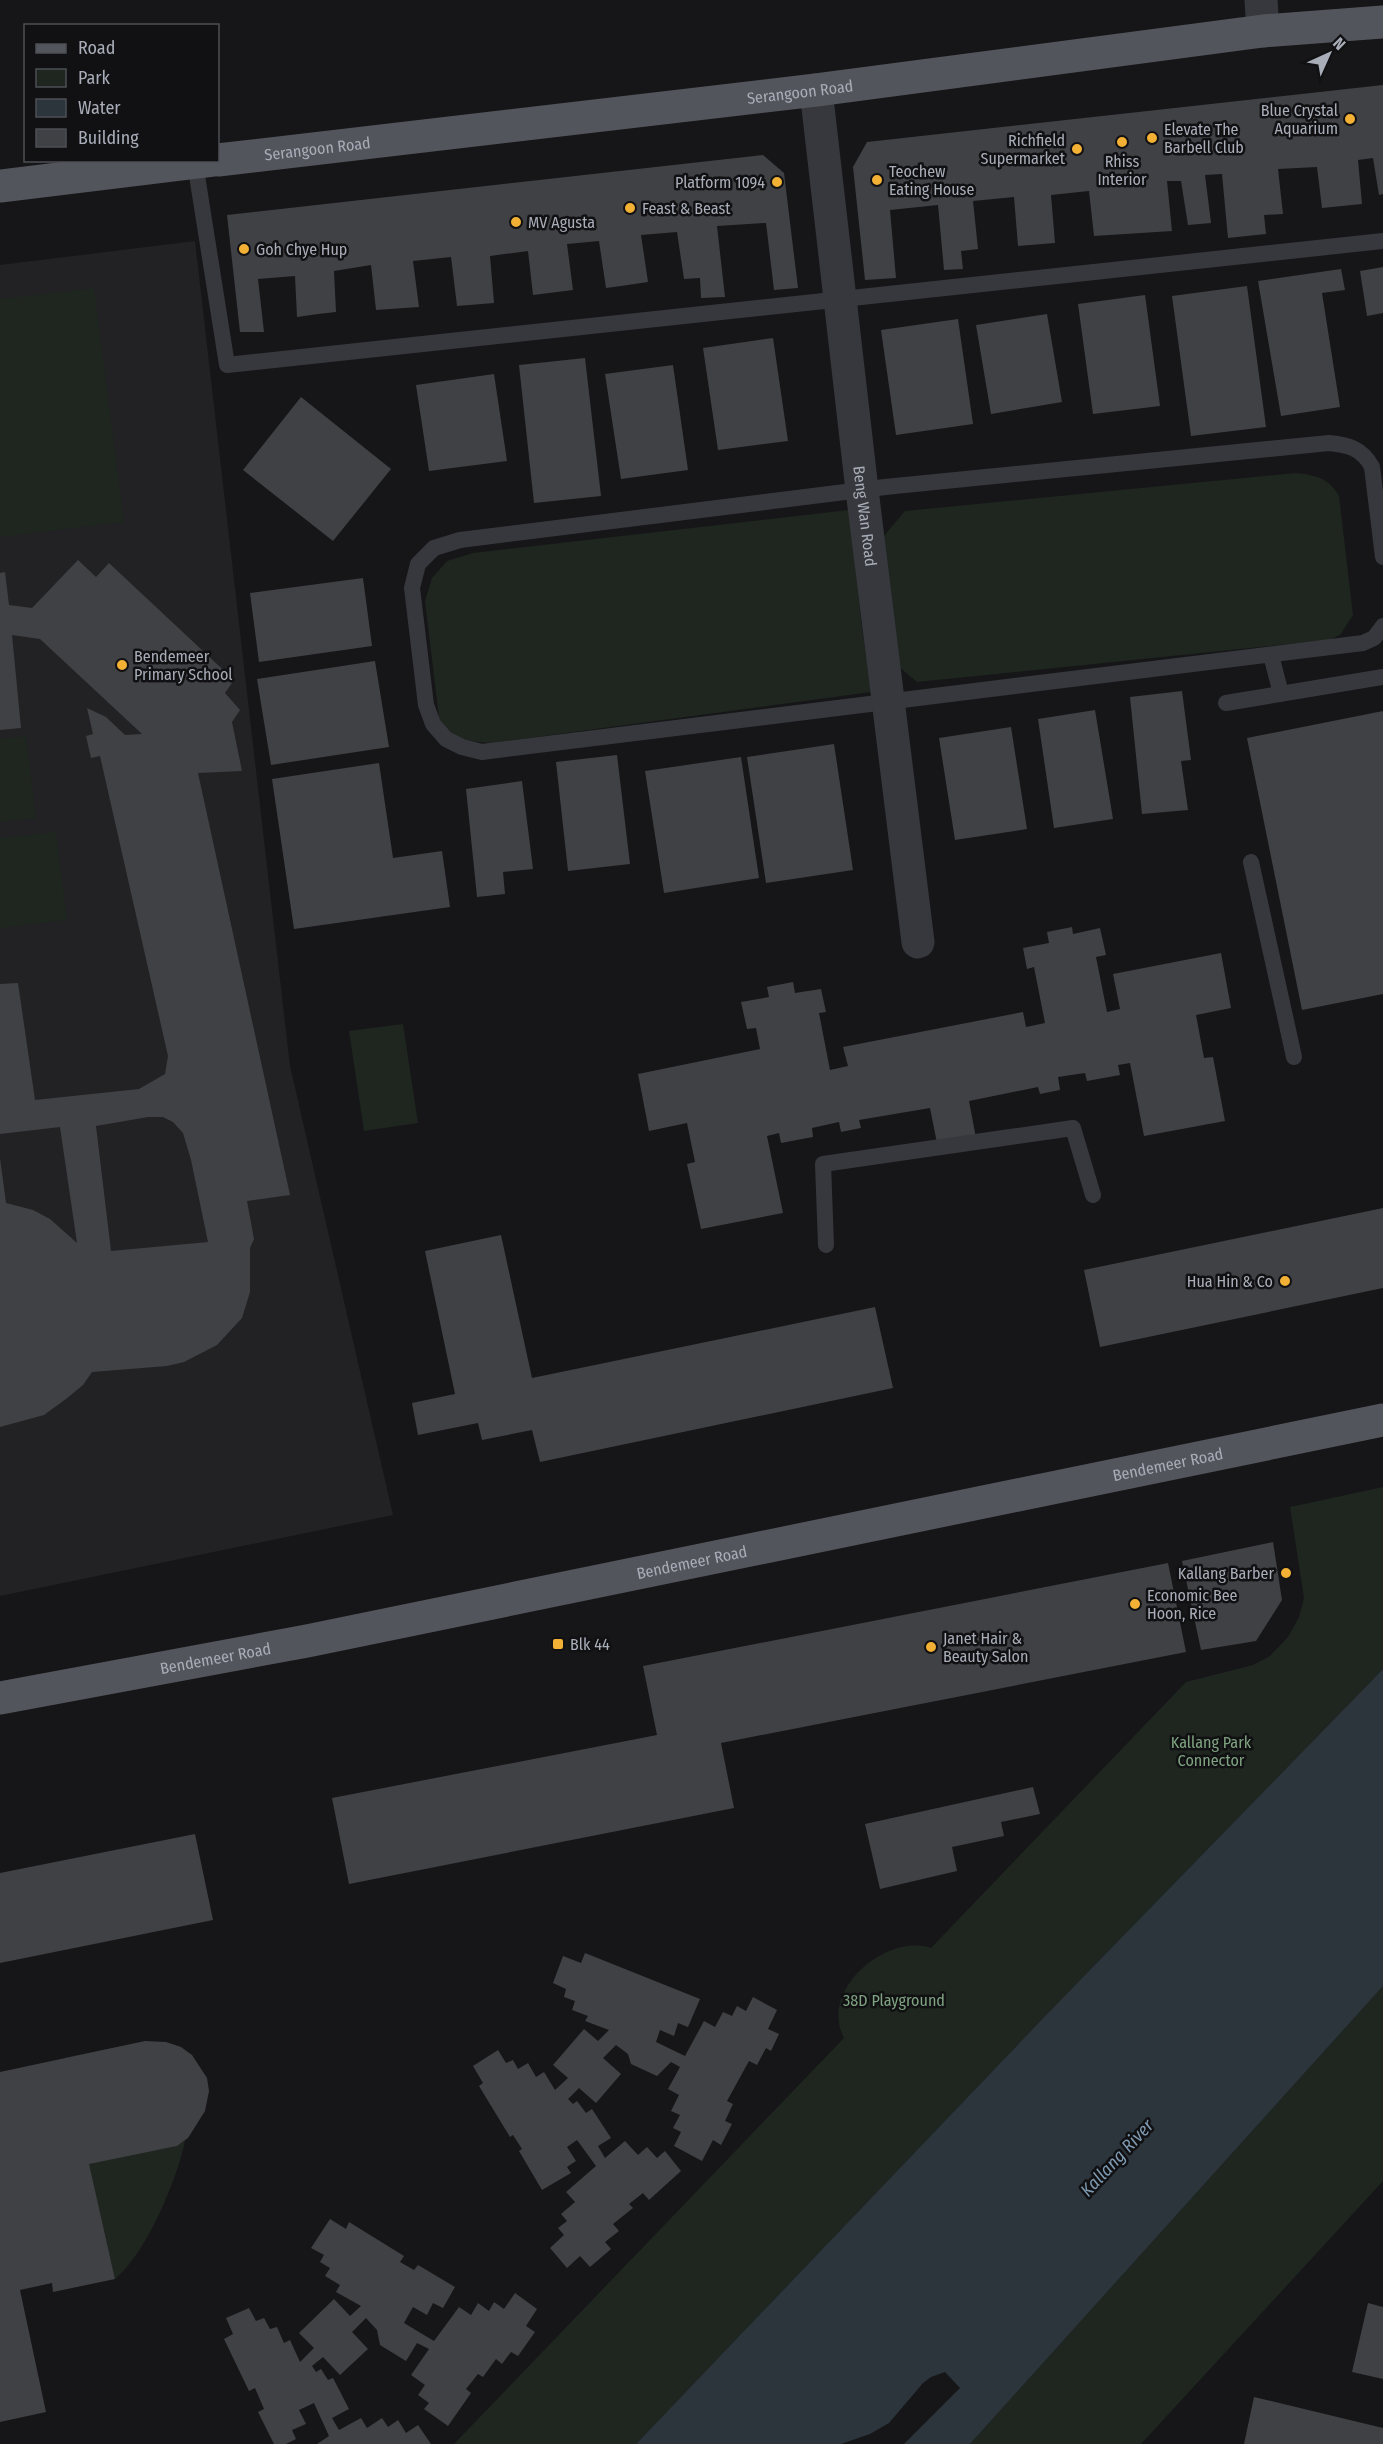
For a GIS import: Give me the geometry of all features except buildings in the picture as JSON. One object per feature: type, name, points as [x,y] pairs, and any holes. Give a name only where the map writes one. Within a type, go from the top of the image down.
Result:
[{"type":"main road","name":"Serangoon Road","points":[[219,160],[816,90],[1262,16],[1383,22]]},
{"type":"main road","name":"Serangoon Road","points":[[0,186],[201,162]]},
{"type":"main road","name":"Bendemeer Road","points":[[0,1698],[307,1641],[1376,1418]]},
{"type":"street","name":"Beng Wan Road","points":[[816,90],[862,490],[918,942]]},
{"type":"lane","points":[[209,162],[227,365],[1383,241]]},
{"type":"lane","points":[[1383,557],[1372,467],[1367,458],[1348,445],[1317,444],[862,490],[460,540],[434,548],[418,564],[412,588],[426,705],[433,724],[446,739],[462,747],[482,752],[1363,643],[1374,639],[1383,626]]},
{"type":"lane","points":[[1271,655],[1281,694]]},
{"type":"lane","points":[[1226,703],[1383,677]]},
{"type":"lane","points":[[1251,862],[1294,1057]]},
{"type":"lane","points":[[826,1245],[823,1164],[1073,1128],[1093,1195]]},
{"type":"shaded area","name":"Bendemeer Primary School","points":[[195,241],[290,1066],[393,1515],[0,1596],[0,265]]},
{"type":"green space","points":[[94,288],[124,522],[0,537],[0,299]]},
{"type":"green space","points":[[1296,473],[1321,478],[1331,485],[1339,496],[1353,615],[1340,635],[1329,640],[917,682],[892,661],[883,537],[905,511]]},
{"type":"green space","points":[[849,510],[871,692],[492,743],[461,738],[444,726],[439,718],[425,601],[432,578],[447,561],[473,553]]},
{"type":"green space","points":[[26,736],[36,818],[0,822],[0,739]]},
{"type":"green space","points":[[56,832],[67,920],[0,928],[0,838]]},
{"type":"green space","points":[[403,1024],[418,1123],[364,1131],[349,1031]]},
{"type":"green space","name":"Kallang Park Connector","points":[[1383,1487],[1383,1669],[1048,2013],[636,2444],[454,2444],[844,2038],[839,2020],[841,2002],[848,1985],[861,1970],[877,1957],[894,1949],[913,1946],[931,1948],[1186,1682],[1253,1665],[1270,1656],[1288,1637],[1299,1617],[1304,1598],[1290,1507]]},
{"type":"green space","points":[[1383,1986],[1383,2181],[1141,2444],[970,2444]]},
{"type":"green space","points":[[122,2046],[144,2152],[173,2147],[185,2141],[168,2195],[149,2235],[127,2267],[115,2279],[64,2058]]},
{"type":"water","name":"Kallang River","points":[[1383,1669],[1383,1986],[970,2444],[636,2444],[1048,2013]]},
{"type":"pier","points":[[945,2372],[960,2388],[904,2444],[841,2444],[870,2434],[889,2423],[923,2383]]},
{"type":"place","name":"Blue Crystal Aquarium","points":[[1350,119]]},
{"type":"place","name":"Elevate The Barbell Club","points":[[1152,138]]},
{"type":"place","name":"Rhiss Interior","points":[[1122,142]]},
{"type":"place","name":"Richfield Supermarket","points":[[1077,149]]},
{"type":"place","name":"Teochew Eating House","points":[[877,180]]},
{"type":"place","name":"Platform 1094","points":[[777,182]]},
{"type":"place","name":"Feast & Beast","points":[[630,208]]},
{"type":"place","name":"MV Agusta","points":[[516,222]]},
{"type":"place","name":"Goh Chye Hup","points":[[244,249]]},
{"type":"place","name":"Bendemeer Primary School","points":[[122,665]]},
{"type":"place","name":"Hua Hin & Co","points":[[1285,1281]]},
{"type":"place","name":"Kallang Barber","points":[[1286,1573]]},
{"type":"place","name":"Economic Bee Hoon, Rice","points":[[1135,1604]]},
{"type":"place","name":"Blk 44","points":[[558,1644]]},
{"type":"place","name":"Janet Hair & Beauty Salon","points":[[931,1647]]},
{"type":"park label","name":"38D Playground","points":[[894,2000]]}]
